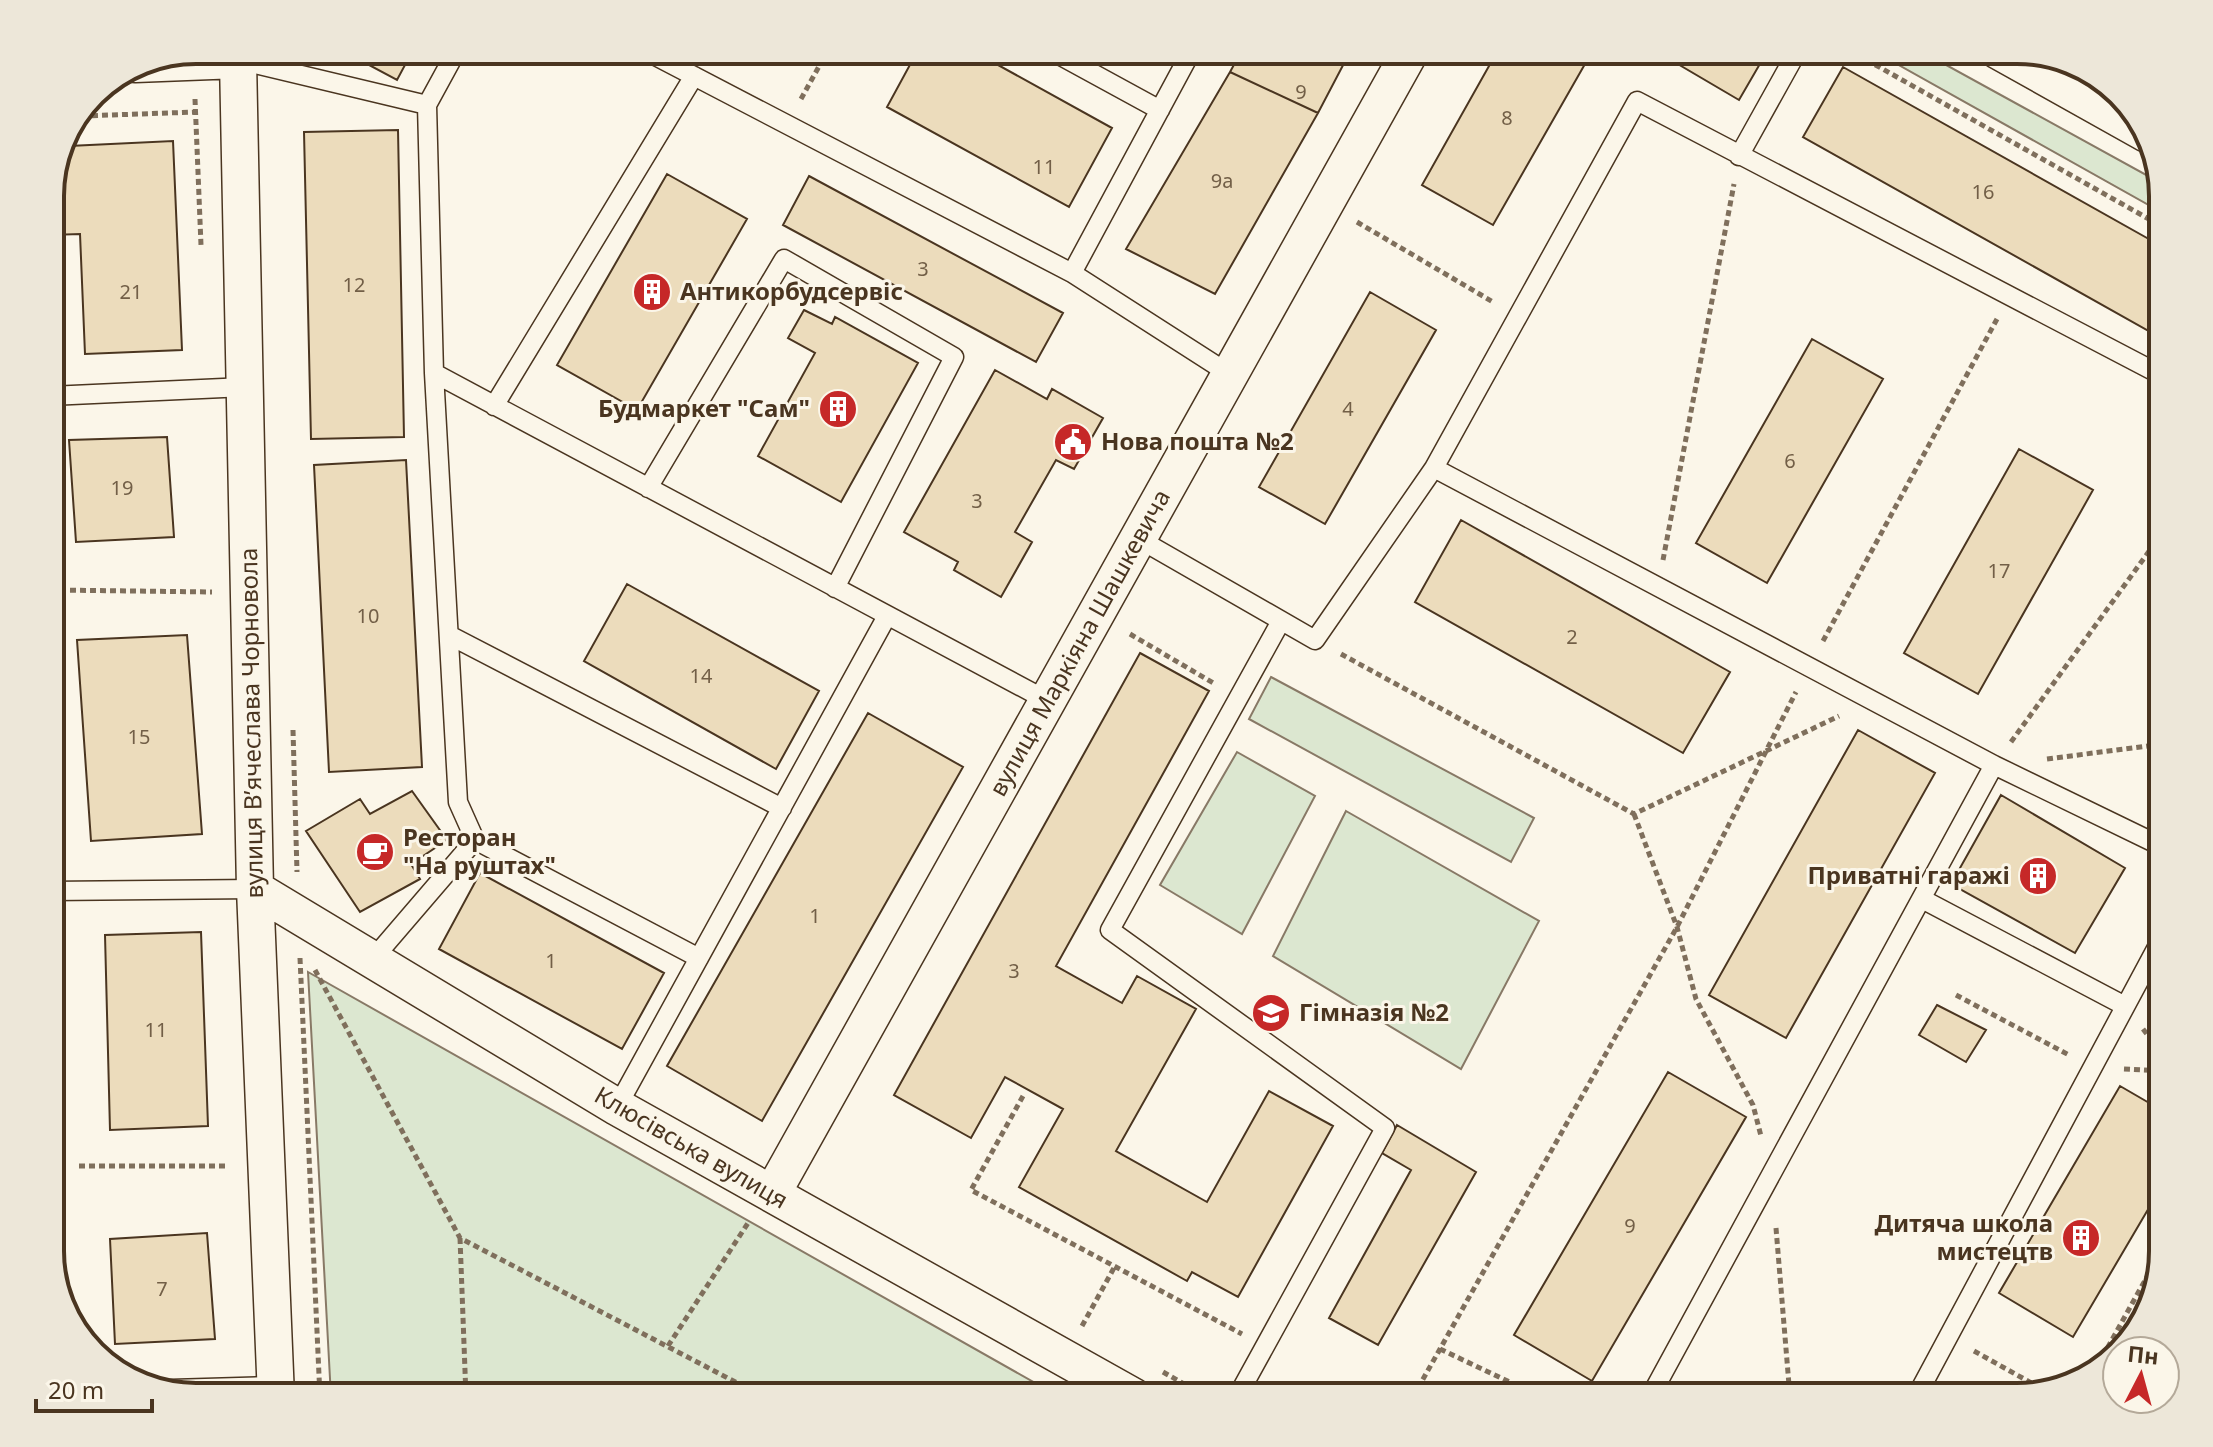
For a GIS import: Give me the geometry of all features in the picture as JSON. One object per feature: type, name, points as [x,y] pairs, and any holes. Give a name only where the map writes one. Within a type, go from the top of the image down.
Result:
[{"type":"street","name":"вулиця Вʼячеслава Чорновола","points":[[241,64],[255,889],[276,1383]]},
{"type":"street","name":"вулиця Маркіяна Шашкевича","points":[[762,1206],[1403,64]]},
{"type":"street","points":[[2023,64],[2127,123]]},
{"type":"street","name":"Клюсівська вулиця","points":[[255,889],[299,928],[372,960],[617,1107],[762,1206],[1107,1383]]},
{"type":"lane","points":[[274,64],[427,105]]},
{"type":"lane","points":[[449,64],[427,105],[434,373],[458,802],[475,840],[699,958]]},
{"type":"lane","points":[[671,64],[1072,273],[1231,375]]},
{"type":"lane","points":[[1076,64],[1160,110]]},
{"type":"lane","points":[[1072,273],[1185,64]]},
{"type":"lane","points":[[1739,156],[1790,64]]},
{"type":"lane","points":[[494,406],[694,76]]},
{"type":"lane","points":[[1139,539],[1315,640],[1434,468],[1637,101],[2149,369]]},
{"type":"lane","points":[[648,488],[784,259],[954,357],[835,588]]},
{"type":"lane","points":[[434,373],[1048,701]]},
{"type":"lane","points":[[64,395],[245,387]]},
{"type":"lane","points":[[1434,468],[1994,765],[2149,840]]},
{"type":"lane","points":[[617,1107],[887,616]]},
{"type":"lane","points":[[1245,1383],[1385,1128],[1110,930],[1281,621]]},
{"type":"lane","points":[[449,635],[782,808]]},
{"type":"lane","points":[[1658,1383],[1994,765]]},
{"type":"lane","points":[[372,960],[475,840]]},
{"type":"lane","points":[[64,891],[255,889]]},
{"type":"lane","points":[[1922,899],[2125,1006]]},
{"type":"lane","points":[[1924,1383],[2149,962]]},
{"type":"path","points":[[788,125],[821,64]]},
{"type":"path","points":[[1874,64],[2149,219]]},
{"type":"path","points":[[92,116],[196,112]]},
{"type":"path","points":[[1658,588],[1739,156]]},
{"type":"path","points":[[1356,221],[1518,317]]},
{"type":"path","points":[[1421,1383],[1677,927],[1809,667],[2009,297]]},
{"type":"path","points":[[1994,765],[2149,551]]},
{"type":"path","points":[[64,590],[213,592]]},
{"type":"path","points":[[1130,634],[1239,698]]},
{"type":"path","points":[[1315,640],[1634,814],[1677,927],[1696,999],[1753,1105],[1771,1174],[1789,1383]]},
{"type":"path","points":[[1634,814],[1872,700]]},
{"type":"path","points":[[1994,765],[2149,746]]},
{"type":"path","points":[[299,928],[460,1238],[465,1383]]},
{"type":"path","points":[[299,928],[319,1383]]},
{"type":"path","points":[[1956,995],[2093,1068]]},
{"type":"path","points":[[1023,1096],[971,1190],[1265,1346]]},
{"type":"path","points":[[64,1166],[234,1166]]},
{"type":"path","points":[[668,1346],[762,1206]]},
{"type":"path","points":[[460,1238],[738,1383]]},
{"type":"path","points":[[1081,1327],[1115,1266]]},
{"type":"path","points":[[2109,1345],[2146,1278]]},
{"type":"path","points":[[1949,1337],[2030,1382]]},
{"type":"path","points":[[1440,1349],[1512,1383]]},
{"type":"green space","points":[[1897,64],[1944,64],[2147,176],[2149,205]]},
{"type":"green space","points":[[1271,677],[1534,818],[1511,862],[1249,719]]},
{"type":"green space","points":[[1237,752],[1315,796],[1242,934],[1160,885]]},
{"type":"green space","points":[[1346,811],[1539,921],[1461,1069],[1273,956]]},
{"type":"green space","points":[[308,972],[1035,1383],[330,1383]]},
{"type":"building","points":[[367,64],[406,64],[397,80]]},
{"type":"building","points":[[910,64],[996,64],[1112,128],[1069,207],[887,107]]},
{"type":"building","points":[[1234,64],[1344,64],[1318,113],[1230,72]]},
{"type":"building","points":[[1490,64],[1585,64],[1493,225],[1422,185]]},
{"type":"building","points":[[1678,64],[1760,64],[1739,100]]},
{"type":"building","points":[[1843,67],[2149,239],[2149,331],[1803,137]]},
{"type":"building","points":[[1230,72],[1318,113],[1215,294],[1126,249]]},
{"type":"building","points":[[398,130],[404,437],[311,439],[304,132]]},
{"type":"building","points":[[173,141],[182,350],[85,354],[80,234],[64,235],[64,187],[74,146]]},
{"type":"building","name":"Антикорбудсервіс","points":[[667,174],[747,219],[637,410],[557,365]]},
{"type":"building","points":[[809,176],[1063,313],[1036,362],[783,225]]},
{"type":"building","points":[[1370,292],[1436,330],[1325,524],[1259,487]]},
{"type":"building","name":"Будмаркет \"Сам\"","points":[[804,310],[832,324],[835,317],[918,363],[841,502],[758,456],[815,353],[788,338]]},
{"type":"building","points":[[1812,339],[1883,379],[1767,583],[1696,543]]},
{"type":"building","points":[[995,370],[1047,399],[1052,389],[1103,418],[1074,469],[1056,460],[1015,532],[1032,542],[1001,597],[954,570],[958,562],[904,532]]},
{"type":"building","points":[[167,437],[174,537],[76,542],[69,440]]},
{"type":"building","points":[[2019,449],[2093,490],[1978,694],[1904,653]]},
{"type":"building","points":[[406,460],[422,767],[329,772],[314,465]]},
{"type":"building","points":[[1461,520],[1730,672],[1683,753],[1415,602]]},
{"type":"building","points":[[627,584],[819,691],[776,769],[584,661]]},
{"type":"building","points":[[187,635],[202,834],[91,841],[77,640]]},
{"type":"building","points":[[1140,653],[1209,691],[1056,966],[1122,1003],[1137,976],[1196,1009],[1116,1151],[1207,1202],[1269,1091],[1333,1126],[1238,1297],[1192,1272],[1187,1281],[1019,1187],[1063,1109],[1005,1077],[971,1138],[894,1095]]},
{"type":"building","points":[[868,713],[963,767],[762,1121],[667,1066]]},
{"type":"building","points":[[1858,730],[1935,773],[1786,1038],[1709,995]]},
{"type":"building","name":"Ресторан \"На руштах\"","points":[[412,791],[447,840],[411,864],[420,879],[360,912],[306,831],[360,799],[370,814]]},
{"type":"building","name":"Приватні гаражі","points":[[2001,795],[2125,868],[2075,953],[1951,884]]},
{"type":"building","points":[[480,873],[664,973],[622,1049],[439,949]]},
{"type":"building","points":[[201,932],[208,1126],[110,1130],[105,935]]},
{"type":"building","points":[[1937,1005],[1986,1030],[1966,1062],[1919,1035]]},
{"type":"building","points":[[1668,1072],[1746,1117],[1592,1381],[1514,1335]]},
{"type":"building","name":"Дитяча школа мистецтв","points":[[2120,1086],[2149,1103],[2149,1208],[2073,1337],[1999,1293]]},
{"type":"building","points":[[1397,1125],[1476,1172],[1378,1345],[1329,1318],[1411,1170],[1382,1153]]},
{"type":"building","points":[[207,1233],[215,1339],[115,1344],[110,1239]]},
{"type":"place","name":"Антикорбудсервіс","points":[[652,292]]},
{"type":"place","name":"Будмаркет \"Сам\"","points":[[838,409]]},
{"type":"place","name":"Нова пошта №2","points":[[1073,442]]},
{"type":"place","name":"Ресторан \"На руштах\"","points":[[375,852]]},
{"type":"place","name":"Приватні гаражі","points":[[2038,876]]},
{"type":"place","name":"Гімназія №2","points":[[1271,1013]]},
{"type":"place","name":"Дитяча школа мистецтв","points":[[2081,1238]]}]
